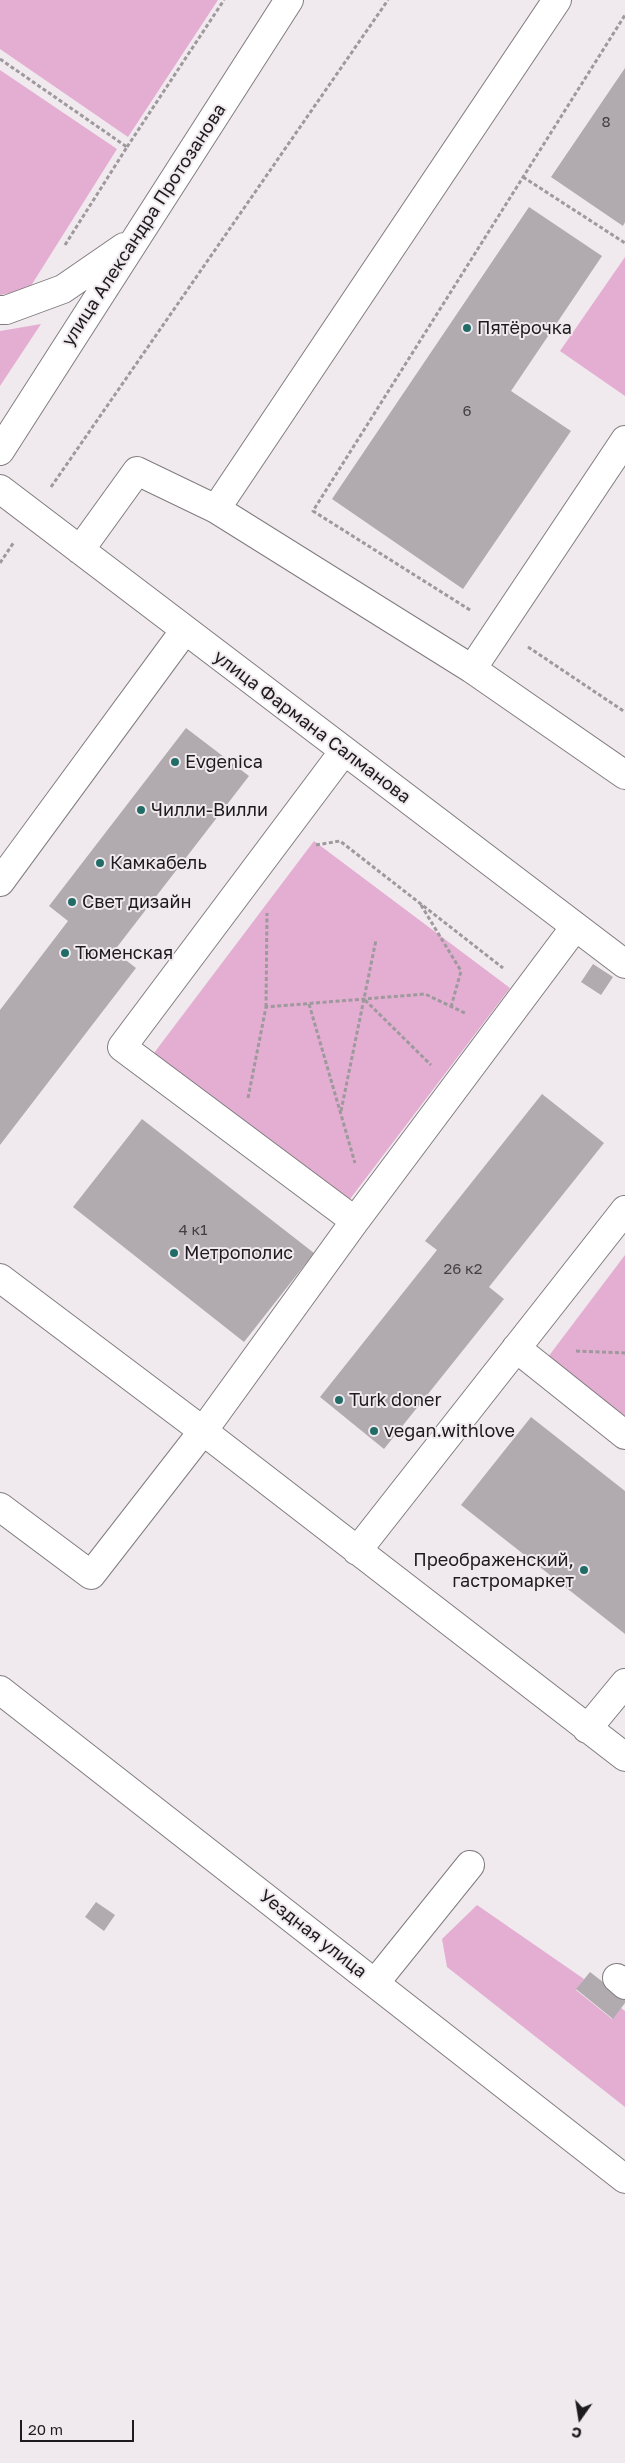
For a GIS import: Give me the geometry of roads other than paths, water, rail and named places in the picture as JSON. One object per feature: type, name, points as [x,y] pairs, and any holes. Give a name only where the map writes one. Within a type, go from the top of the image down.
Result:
[{"type":"street","name":"улица Александра Протозанова","points":[[0,451],[289,0]]},
{"type":"street","points":[[216,509],[557,0]]},
{"type":"street","points":[[0,310],[6,310],[63,289],[133,241]]},
{"type":"street","points":[[472,669],[625,440]]},
{"type":"street","points":[[80,550],[137,471],[216,509],[472,669],[625,775]]},
{"type":"street","name":"улица Фармана Салманова","points":[[0,489],[625,964]]},
{"type":"street","points":[[0,882],[185,630]]},
{"type":"street","points":[[344,750],[122,1047],[240,1136],[361,1213]]},
{"type":"street","points":[[0,1507],[91,1575],[202,1431],[361,1213],[575,927]]},
{"type":"street","points":[[357,1551],[625,1210]]},
{"type":"street","points":[[0,1278],[625,1757]]},
{"type":"street","points":[[516,1348],[625,1435]]},
{"type":"street","points":[[588,1730],[625,1683]]},
{"type":"street","name":"Уездная улица","points":[[0,1690],[625,2179]]},
{"type":"street","points":[[375,1983],[470,1865]]},
{"type":"place","name":"Пятёрочка","points":[[467,328]]},
{"type":"place","name":"Evgenica","points":[[175,762]]},
{"type":"place","name":"Чилли-Вилли","points":[[141,810]]},
{"type":"place","name":"Камкабель","points":[[100,863]]},
{"type":"place","name":"Свет дизайн","points":[[72,902]]},
{"type":"place","name":"Тюменская","points":[[65,953]]},
{"type":"place","name":"Метрополис","points":[[174,1253]]},
{"type":"place","name":"Turk doner","points":[[339,1400]]},
{"type":"place","name":"vegan.withlove","points":[[374,1431]]},
{"type":"place","name":"Преображенский, гастромаркет","points":[[584,1570]]}]
